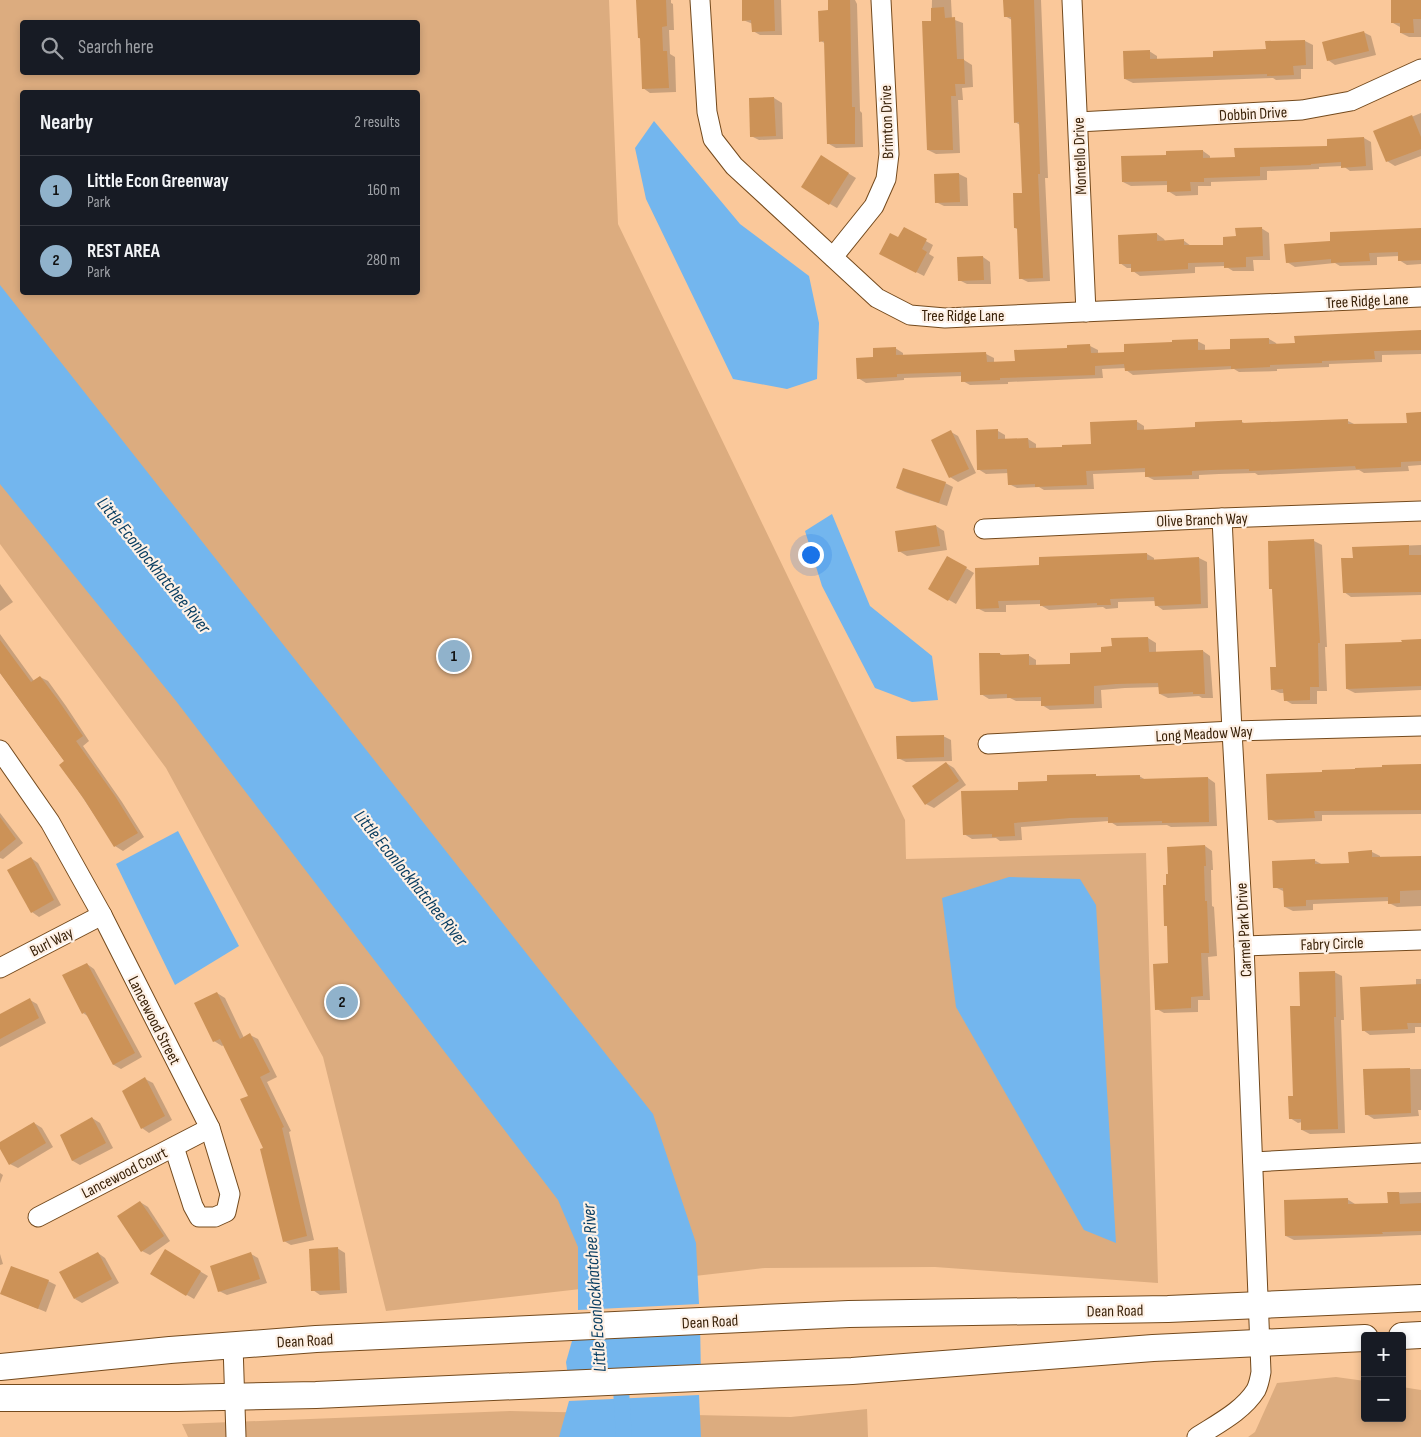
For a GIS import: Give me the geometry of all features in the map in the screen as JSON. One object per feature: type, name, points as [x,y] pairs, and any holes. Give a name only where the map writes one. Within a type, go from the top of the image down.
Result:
[{"type":"main road","name":"Dean Road","points":[[0,1367],[233,1345],[528,1329],[848,1314],[1102,1311],[1421,1298]]},
{"type":"main road","points":[[1406,1336],[1421,1335]]},
{"type":"main road","points":[[0,1398],[235,1398],[531,1386],[896,1368],[1135,1349],[1361,1338]]},
{"type":"street","name":"Tree Ridge Lane","points":[[700,0],[706,104],[713,139],[734,166],[877,298],[910,315],[945,318],[1421,297]]},
{"type":"street","name":"Brimton Drive","points":[[832,257],[874,206],[886,179],[889,154],[880,0]]},
{"type":"street","name":"Montello Drive","points":[[1072,0],[1086,312]]},
{"type":"street","name":"Dobbin Drive","points":[[1078,122],[1302,110],[1351,101],[1421,69]]},
{"type":"street","name":"Olive Branch Way","points":[[984,529],[1421,511]]},
{"type":"street","name":"Carmel Park Drive","points":[[1197,1437],[1237,1410],[1255,1392],[1259,1384],[1261,1372],[1244,946],[1222,518]]},
{"type":"street","name":"Long Meadow Way","points":[[988,744],[1232,731],[1421,726]]},
{"type":"street","name":"Lancewood Street","points":[[0,750],[50,822],[102,915],[210,1128],[230,1194],[226,1212],[215,1217],[199,1217],[193,1206],[174,1147]]},
{"type":"street","name":"Burl Way","points":[[0,968],[102,915]]},
{"type":"street","name":"Fabry Circle","points":[[1244,946],[1421,940]]},
{"type":"street","name":"Lancewood Court","points":[[38,1217],[210,1128]]},
{"type":"street","points":[[1253,1162],[1421,1153]]},
{"type":"street","points":[[233,1345],[236,1437]]},
{"type":"shaded area","points":[[0,0],[609,0],[618,224],[905,820],[906,859],[1146,853],[1158,1283],[935,1267],[765,1268],[386,1311],[323,1057],[166,768],[0,544]]},
{"type":"shaded area","points":[[1336,1377],[1361,1380],[1361,1422],[1406,1422],[1406,1388],[1421,1390],[1421,1437],[1248,1437],[1255,1432],[1277,1383]]},
{"type":"shaded area","points":[[867,1409],[868,1437],[188,1437],[182,1424],[510,1411],[791,1417]]},
{"type":"water","points":[[654,121],[740,224],[809,276],[819,323],[817,379],[787,389],[733,379],[646,199],[635,148]]},
{"type":"water","points":[[0,285],[653,1114],[696,1243],[699,1304],[578,1310],[578,1247],[558,1200],[176,701],[0,484]]},
{"type":"water","points":[[832,514],[870,606],[932,656],[938,700],[912,702],[875,688],[822,586],[805,531]]},
{"type":"water","points":[[178,831],[239,946],[175,985],[116,864]]},
{"type":"water","points":[[1009,877],[1080,879],[1096,905],[1116,1243],[1084,1230],[956,1007],[942,898]]},
{"type":"water","points":[[700,1321],[701,1378],[569,1384],[566,1362],[576,1327]]},
{"type":"water","points":[[699,1395],[701,1437],[559,1437],[569,1401]]},
{"type":"building","points":[[636,0],[666,0],[667,26],[662,27],[663,51],[667,51],[669,88],[642,89]]},
{"type":"building","points":[[742,0],[774,0],[775,31],[752,32],[751,20],[742,21]]},
{"type":"building","points":[[828,0],[850,0],[852,107],[855,107],[855,144],[827,144],[824,41],[819,42],[818,11],[828,10]]},
{"type":"building","points":[[1003,0],[1034,0],[1040,174],[1038,174],[1043,278],[1019,279],[1017,228],[1014,228],[1013,193],[1022,193],[1019,122],[1014,123],[1011,17],[1004,17]]},
{"type":"building","points":[[1391,0],[1421,0],[1421,19],[1413,19],[1414,33],[1400,33],[1400,23],[1391,23]]},
{"type":"building","points":[[944,7],[945,18],[955,17],[957,59],[964,59],[965,84],[955,84],[956,96],[951,96],[953,150],[927,150],[922,21],[931,21],[931,8]]},
{"type":"building","points":[[1364,31],[1369,51],[1327,61],[1322,42]]},
{"type":"building","points":[[1305,40],[1306,65],[1293,66],[1294,75],[1267,76],[1267,74],[1124,79],[1123,51],[1150,50],[1150,59],[1213,57],[1213,51],[1266,49],[1265,41]]},
{"type":"building","points":[[774,97],[776,136],[750,137],[749,98]]},
{"type":"building","points":[[1412,115],[1421,137],[1421,149],[1386,162],[1373,131]]},
{"type":"building","points":[[1364,137],[1366,166],[1341,168],[1341,162],[1260,167],[1260,176],[1204,178],[1204,182],[1190,182],[1191,191],[1167,192],[1167,181],[1122,182],[1121,156],[1166,155],[1166,151],[1203,150],[1203,158],[1235,157],[1234,148],[1327,146],[1327,139]]},
{"type":"building","points":[[821,155],[849,173],[829,205],[801,187]]},
{"type":"building","points":[[959,173],[960,202],[935,203],[934,174]]},
{"type":"building","points":[[904,227],[927,239],[922,249],[927,252],[916,273],[879,254],[890,233],[898,237]]},
{"type":"building","points":[[1262,227],[1263,256],[1246,257],[1246,267],[1224,268],[1224,262],[1188,263],[1188,269],[1131,272],[1131,264],[1119,264],[1118,235],[1157,233],[1157,241],[1184,239],[1184,245],[1223,245],[1223,237],[1236,236],[1235,228]]},
{"type":"building","points":[[1421,228],[1421,260],[1398,261],[1398,252],[1369,253],[1370,261],[1331,263],[1331,259],[1286,263],[1284,244],[1330,241],[1330,232]]},
{"type":"building","points":[[983,256],[984,280],[958,281],[957,257]]},
{"type":"building","points":[[1421,330],[1421,350],[1374,351],[1375,359],[1322,361],[1322,363],[1231,369],[1231,366],[1125,371],[1124,364],[1095,366],[1095,375],[1000,378],[1000,380],[961,382],[961,372],[897,374],[897,377],[857,379],[856,358],[873,357],[873,348],[896,347],[896,355],[986,352],[987,362],[1015,361],[1014,350],[1067,348],[1067,345],[1090,344],[1091,353],[1124,352],[1124,344],[1198,339],[1198,350],[1230,349],[1230,339],[1269,338],[1269,344],[1295,343],[1294,336]]},
{"type":"building","points":[[1421,412],[1421,461],[1401,462],[1401,467],[1356,469],[1355,466],[1249,471],[1249,469],[1210,470],[1192,471],[1192,475],[1145,477],[1145,468],[1086,471],[1087,485],[1035,487],[1035,484],[1008,485],[1007,469],[977,470],[976,430],[998,429],[998,439],[1028,438],[1029,448],[1062,447],[1062,445],[1091,444],[1090,422],[1137,420],[1137,430],[1195,427],[1195,422],[1242,420],[1242,423],[1348,419],[1348,424],[1407,423],[1406,413]]},
{"type":"building","points":[[951,430],[969,469],[949,478],[931,440]]},
{"type":"building","points":[[903,468],[946,482],[939,503],[896,488]]},
{"type":"building","points":[[936,525],[940,546],[898,552],[895,531]]},
{"type":"building","points":[[1314,539],[1320,643],[1318,643],[1319,687],[1310,687],[1310,700],[1284,701],[1283,689],[1271,690],[1270,667],[1276,667],[1272,589],[1269,589],[1268,541]]},
{"type":"building","points":[[1409,545],[1409,555],[1421,555],[1421,592],[1343,593],[1341,558],[1353,558],[1352,547]]},
{"type":"building","points":[[1147,553],[1147,560],[1199,557],[1201,604],[1155,606],[1154,597],[1110,599],[1111,605],[1097,605],[1097,603],[1040,606],[1040,600],[998,601],[999,608],[976,609],[975,568],[1039,565],[1039,557]]},
{"type":"building","points":[[947,556],[967,567],[948,601],[928,589]]},
{"type":"building","points":[[1148,637],[1149,652],[1203,650],[1205,694],[1193,694],[1193,692],[1159,694],[1158,683],[1116,684],[1094,686],[1094,704],[1041,706],[1041,697],[1007,698],[1007,694],[980,695],[979,653],[1000,653],[1000,655],[1029,654],[1029,665],[1070,664],[1070,653],[1101,652],[1101,647],[1112,646],[1111,638]]},
{"type":"building","points":[[1421,639],[1421,686],[1346,689],[1345,644],[1402,642],[1401,640]]},
{"type":"building","points":[[0,640],[31,682],[40,676],[58,700],[83,736],[76,741],[115,796],[138,833],[114,847],[84,799],[59,765],[64,761],[0,673]]},
{"type":"building","points":[[944,735],[944,757],[897,759],[896,736]]},
{"type":"building","points":[[946,762],[959,781],[925,805],[912,786]]},
{"type":"building","points":[[1421,764],[1421,810],[1314,811],[1315,818],[1268,820],[1266,774],[1322,772],[1322,770],[1382,767],[1382,765]]},
{"type":"building","points":[[1096,774],[1096,776],[1140,775],[1140,779],[1208,777],[1209,822],[1108,823],[1108,817],[1070,818],[1014,823],[1015,836],[992,837],[992,834],[963,835],[961,791],[1018,790],[1018,782],[1047,781],[1047,775]]},
{"type":"building","points":[[0,817],[16,839],[0,852]]},
{"type":"building","points":[[1205,845],[1205,901],[1207,901],[1209,953],[1201,953],[1203,996],[1191,997],[1191,1008],[1155,1010],[1153,964],[1168,963],[1167,926],[1164,926],[1163,885],[1166,885],[1166,874],[1168,874],[1167,847]]},
{"type":"building","points":[[1372,850],[1372,857],[1421,856],[1421,890],[1400,891],[1400,903],[1388,904],[1388,897],[1306,900],[1306,906],[1284,907],[1283,888],[1273,888],[1272,861],[1315,859],[1315,864],[1349,863],[1348,852]]},
{"type":"building","points":[[31,857],[54,900],[31,913],[7,870]]},
{"type":"building","points":[[87,963],[135,1053],[113,1065],[85,1012],[82,1014],[62,975]]},
{"type":"building","points":[[1335,971],[1336,1017],[1334,1017],[1338,1129],[1301,1130],[1301,1119],[1289,1119],[1288,1096],[1293,1096],[1290,1006],[1300,1006],[1299,972]]},
{"type":"building","points":[[1421,984],[1421,1023],[1407,1023],[1408,1029],[1362,1031],[1360,987]]},
{"type":"building","points":[[217,992],[240,1039],[250,1033],[270,1072],[260,1077],[284,1127],[282,1128],[307,1236],[283,1242],[260,1149],[263,1148],[240,1099],[248,1096],[220,1039],[213,1042],[194,1003]]},
{"type":"building","points":[[30,998],[39,1018],[0,1039],[0,1014]]},
{"type":"building","points":[[1410,1068],[1411,1113],[1365,1115],[1363,1069]]},
{"type":"building","points":[[145,1077],[165,1116],[141,1129],[122,1091]]},
{"type":"building","points":[[92,1117],[106,1143],[72,1161],[60,1135]]},
{"type":"building","points":[[34,1122],[46,1143],[9,1165],[0,1149],[0,1142]]},
{"type":"building","points":[[1387,1192],[1399,1192],[1400,1204],[1421,1203],[1421,1231],[1382,1232],[1383,1234],[1285,1236],[1284,1200],[1348,1198],[1348,1204],[1388,1203]]},
{"type":"building","points":[[140,1201],[164,1236],[141,1252],[117,1216]]},
{"type":"building","points":[[338,1247],[340,1290],[311,1291],[309,1249]]},
{"type":"building","points":[[165,1249],[201,1271],[186,1296],[150,1274]]},
{"type":"building","points":[[98,1252],[112,1279],[74,1299],[59,1272]]},
{"type":"building","points":[[251,1252],[260,1279],[218,1292],[210,1266]]},
{"type":"building","points":[[11,1266],[49,1280],[38,1309],[0,1294]]},
{"type":"waterway","name":"Little Econlockhatchee River","points":[[620,1373],[624,1437]]},
{"type":"place","name":"Little Econ Greenway","points":[[454,656]]},
{"type":"place","name":"REST AREA","points":[[342,1002]]}]
